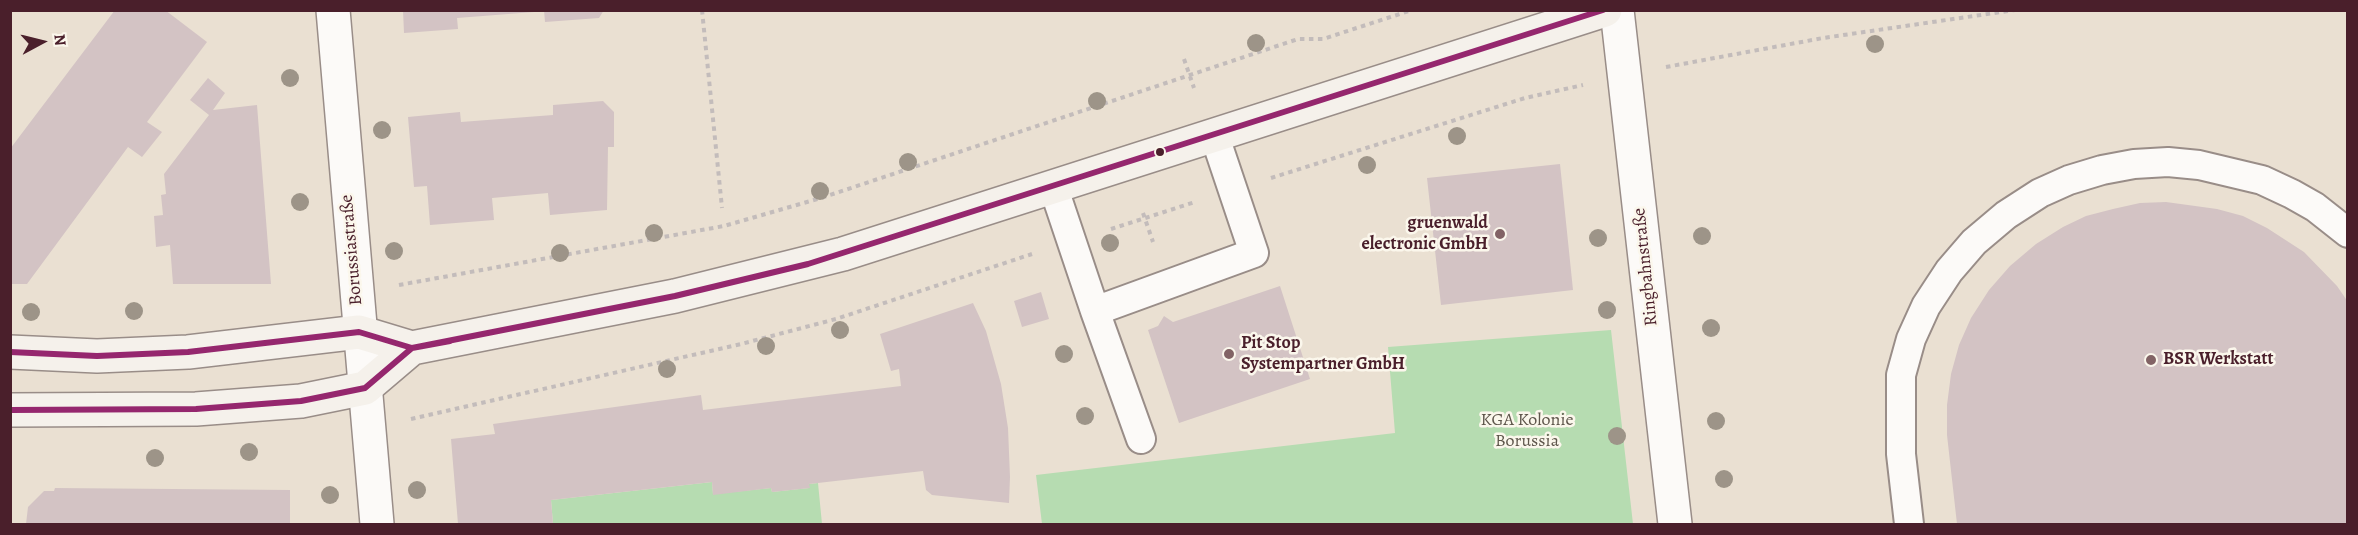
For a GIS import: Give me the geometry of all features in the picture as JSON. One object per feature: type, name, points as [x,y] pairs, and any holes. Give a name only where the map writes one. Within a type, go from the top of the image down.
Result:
[{"type":"main road","points":[[10,352],[98,356],[188,352],[359,332],[412,348],[675,296],[808,264],[1605,10]]},
{"type":"main road","points":[[10,410],[196,409],[302,401],[364,388],[412,348]]},
{"type":"street","name":"Borussiastraße","points":[[333,10],[377,525]]},
{"type":"street","name":"Ringbahnstraße","points":[[1617,10],[1675,525]]},
{"type":"lane","points":[[1095,311],[1254,254],[1214,134]]},
{"type":"lane","points":[[1909,525],[1901,454],[1901,375],[1911,339],[1926,306],[1949,272],[1974,242],[2006,214],[2040,193],[2069,180],[2102,170],[2134,164],[2168,162],[2199,165],[2262,180],[2315,207],[2348,233]]},
{"type":"lane","points":[[1053,186],[1141,440]]},
{"type":"path","points":[[702,10],[722,208]]},
{"type":"path","points":[[406,284],[724,226],[821,198],[1298,39],[1323,39],[1412,10]]},
{"type":"path","points":[[1739,53],[1823,38],[2015,10]]},
{"type":"path","points":[[1184,59],[1194,88]]},
{"type":"path","points":[[410,419],[741,344],[836,319],[1071,242],[1144,215],[1233,190],[1525,98]]},
{"type":"path","points":[[1144,215],[1153,242]]},
{"type":"green space","name":"KGA Kolonie Borussia","points":[[1611,330],[1633,524],[1042,524],[1036,475],[1395,433],[1388,347]]},
{"type":"green space","points":[[712,482],[713,494],[771,488],[772,492],[809,488],[809,484],[818,483],[822,524],[553,524],[551,500]]},
{"type":"building","points":[[115,10],[165,10],[207,42],[147,122],[162,132],[142,157],[128,147],[27,284],[10,284],[10,149]]},
{"type":"building","points":[[403,10],[534,10],[534,12],[457,18],[458,29],[404,33]]},
{"type":"building","points":[[544,10],[604,10],[599,18],[545,22]]},
{"type":"building","points":[[208,78],[225,93],[213,110],[257,105],[271,284],[173,284],[170,245],[156,247],[154,216],[163,215],[161,195],[166,194],[164,174],[209,115],[190,100]]},
{"type":"building","points":[[603,101],[614,112],[614,147],[608,147],[607,210],[550,215],[548,193],[492,198],[494,220],[430,225],[427,186],[414,187],[408,117],[460,112],[461,122],[553,115],[553,105]]},
{"type":"building","name":"gruenwald electronic GmbH","points":[[1560,164],[1573,290],[1441,305],[1427,178]]},
{"type":"building","name":"BSR Werkstatt","points":[[2166,202],[2217,209],[2243,216],[2267,228],[2304,252],[2337,286],[2348,302],[2348,524],[1957,524],[1947,435],[1947,405],[1951,374],[1959,345],[1971,318],[1989,290],[2010,266],[2036,244],[2063,227],[2086,216],[2113,209],[2140,203]]},
{"type":"building","name":"Pit Stop Systempartner GmbH","points":[[1280,286],[1310,379],[1179,423],[1148,330],[1158,326],[1164,316],[1173,322]]},
{"type":"building","points":[[1041,292],[1049,319],[1022,327],[1014,301]]},
{"type":"building","points":[[973,303],[986,331],[1001,384],[1008,428],[1009,503],[932,495],[926,490],[923,471],[809,484],[810,488],[772,492],[771,488],[713,495],[712,482],[551,500],[553,524],[458,524],[451,439],[495,434],[493,424],[701,395],[703,410],[901,386],[899,369],[891,371],[880,334]]},
{"type":"building","points":[[55,488],[290,490],[290,524],[26,524],[28,507],[44,491],[54,491]]},
{"type":"transit line","points":[[10,410],[196,409],[301,401],[365,388],[412,348],[675,296],[808,264],[1603,10]]},
{"type":"transit line","points":[[10,352],[97,356],[188,352],[359,332],[412,348],[450,341]]},
{"type":"place","name":"gruenwald electronic GmbH","points":[[1500,234]]},
{"type":"place","name":"Pit Stop Systempartner GmbH","points":[[1229,354]]},
{"type":"place","name":"BSR Werkstatt","points":[[2151,360]]}]
